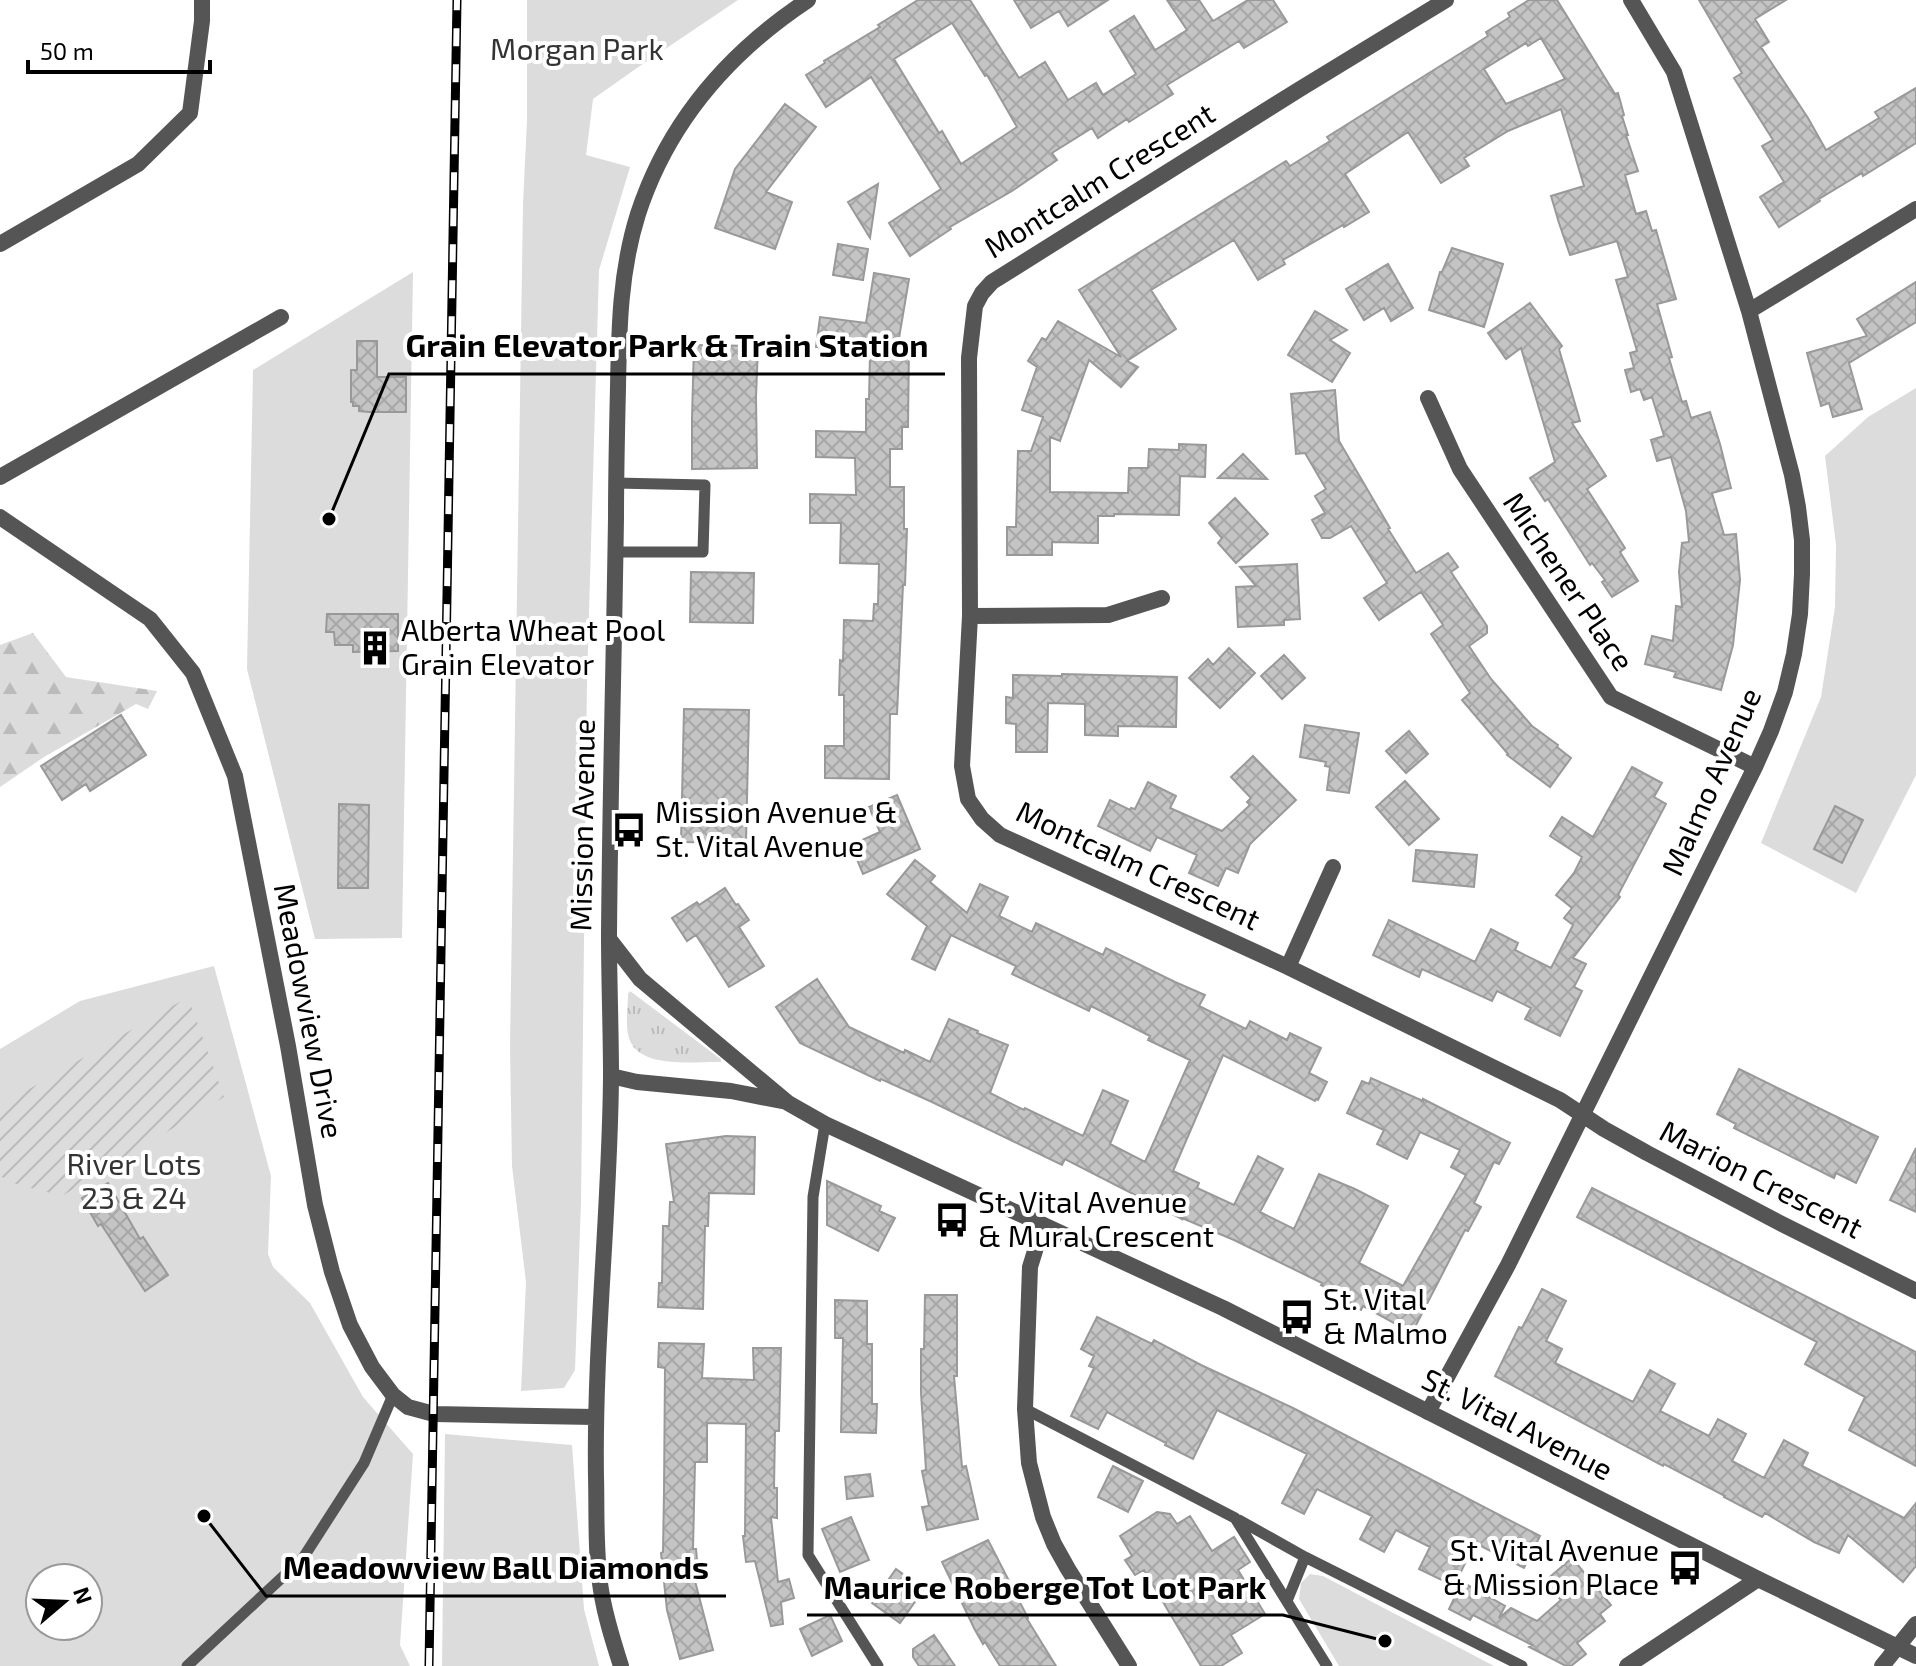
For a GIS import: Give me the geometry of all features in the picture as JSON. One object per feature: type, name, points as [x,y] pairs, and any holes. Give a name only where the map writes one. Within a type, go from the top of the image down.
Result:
[{"type":"street","points":[[0,244],[138,164],[190,113],[202,0]]},
{"type":"street","name":"Mission Avenue","points":[[621,1666],[601,1592],[597,1551],[595,1417],[611,1076],[609,939],[619,315],[635,225],[650,182],[683,121],[726,66],[769,27],[808,0]]},
{"type":"street","name":"Montcalm Crescent","points":[[1446,0],[992,282],[982,293],[975,306],[969,358],[970,616],[962,766],[968,799],[982,819],[1000,835],[1288,967],[1560,1100],[1583,1115]]},
{"type":"street","name":"Malmo Avenue","points":[[1428,1412],[1508,1265],[1755,767],[1785,692],[1800,614],[1802,540],[1792,475],[1749,311],[1674,72],[1631,0]]},
{"type":"street","points":[[1749,311],[1916,209]]},
{"type":"street","points":[[0,477],[281,317]]},
{"type":"street","name":"Michener Place","points":[[1428,398],[1460,469],[1611,697],[1755,767]]},
{"type":"street","name":"Meadowview Drive","points":[[0,517],[150,619],[193,673],[235,776],[288,1046],[315,1205],[332,1272],[350,1325],[372,1367],[393,1395],[408,1407],[434,1414],[595,1417]]},
{"type":"street","points":[[970,616],[1108,615],[1162,598]]},
{"type":"street","points":[[1288,967],[1333,867]]},
{"type":"street","name":"St. Vital Avenue","points":[[609,939],[640,979],[788,1103],[825,1124],[1223,1308],[1916,1656]]},
{"type":"street","name":"St. Vital Avenue","points":[[611,1076],[637,1082],[731,1091],[788,1103]]},
{"type":"street","name":"Marion Crescent","points":[[1583,1115],[1660,1160],[1916,1291]]},
{"type":"street","points":[[1043,1225],[1030,1267],[1025,1409],[1029,1463],[1043,1517],[1068,1569],[1129,1666]]},
{"type":"street","points":[[1627,1666],[1758,1579]]},
{"type":"street","points":[[1882,1666],[1916,1624]]},
{"type":"lane","points":[[615,552],[703,552],[705,485],[616,483]]},
{"type":"lane","points":[[825,1124],[813,1197],[808,1555],[878,1666]]},
{"type":"lane","points":[[187,1666],[303,1558],[364,1463],[393,1395]]},
{"type":"lane","points":[[1025,1409],[1305,1557],[1522,1666]]},
{"type":"lane","points":[[1235,1518],[1327,1666]]},
{"type":"lane","points":[[1287,1601],[1305,1557]]},
{"type":"green space","name":"Morgan Park","points":[[527,0],[738,0],[593,99],[586,155],[630,167],[599,270],[587,681],[581,1202],[575,1370],[564,1388],[521,1391],[526,1282],[512,1166],[510,1047]]},
{"type":"green space","points":[[413,272],[402,938],[315,939],[247,669],[253,370]]},
{"type":"green space","points":[[1916,388],[1916,775],[1856,893],[1761,843],[1821,697],[1835,607],[1836,545],[1825,456],[1868,417]]},
{"type":"green space","points":[[33,633],[66,677],[157,691],[148,709],[136,704],[44,757],[0,787],[0,645]]},
{"type":"green space","name":"River Lots 23 & 24","points":[[214,966],[271,1176],[268,1254],[273,1267],[310,1303],[363,1397],[413,1454],[400,1645],[410,1666],[0,1666],[0,1049],[80,1001]]},
{"type":"green space","points":[[630,991],[721,1062],[669,1062],[644,1055],[635,1048],[627,1027]]},
{"type":"green space","points":[[188,997],[224,1097],[62,1196],[16,1184],[0,1176],[0,1106]]},
{"type":"green space","points":[[445,1434],[572,1445],[584,1609],[599,1666],[442,1666]]},
{"type":"green space","points":[[1310,1574],[1323,1576],[1494,1666],[1339,1666],[1299,1599],[1301,1583]]},
{"type":"building","points":[[918,0],[970,0],[1019,78],[1045,62],[1068,100],[1096,83],[1103,95],[1136,74],[1110,31],[1134,16],[1155,50],[1187,30],[1167,0],[1199,0],[1213,21],[1248,0],[1273,0],[1287,22],[1244,48],[1239,41],[1167,85],[1173,94],[1129,122],[1127,119],[1098,138],[1092,128],[1052,153],[1057,160],[950,227],[910,256],[889,223],[941,189],[871,77],[826,107],[806,75],[880,27],[878,25]],"holes":[[[952,23],[1017,127],[961,164],[894,59]]]},
{"type":"building","points":[[1014,0],[1108,0],[1068,26],[1059,11],[1031,28]]},
{"type":"building","points":[[1529,0],[1557,0],[1615,94],[1618,93],[1626,135],[1638,171],[1625,175],[1636,214],[1646,211],[1652,231],[1656,230],[1676,299],[1657,304],[1672,357],[1669,358],[1682,402],[1686,401],[1691,418],[1710,412],[1731,488],[1712,493],[1724,535],[1736,534],[1740,580],[1733,645],[1721,690],[1674,677],[1676,672],[1645,664],[1652,636],[1673,641],[1676,606],[1682,607],[1679,572],[1682,543],[1689,542],[1686,511],[1671,457],[1657,461],[1651,440],[1664,436],[1652,397],[1644,400],[1640,389],[1631,392],[1625,370],[1634,368],[1630,353],[1637,351],[1616,280],[1628,277],[1617,241],[1570,255],[1559,223],[1551,196],[1584,186],[1561,109],[1508,131],[1464,158],[1469,166],[1441,183],[1408,132],[1345,174],[1369,212],[1283,260],[1285,264],[1258,280],[1234,240],[1151,290],[1176,329],[1127,361],[1138,367],[1121,387],[1089,360],[1060,441],[1050,437],[1050,492],[1128,493],[1129,468],[1148,468],[1149,449],[1179,450],[1179,444],[1206,445],[1205,477],[1180,476],[1179,515],[1098,516],[1098,543],[1052,542],[1052,555],[1007,555],[1007,527],[1016,527],[1018,451],[1031,451],[1043,417],[1022,410],[1037,367],[1028,361],[1042,338],[1046,340],[1058,321],[1121,357],[1079,290],[1286,161],[1290,166],[1330,141],[1327,137],[1488,36],[1486,32],[1510,17],[1508,13]],"holes":[[[1541,38],[1565,79],[1506,104],[1484,69],[1526,43],[1528,46]]]},
{"type":"building","points":[[1699,0],[1786,0],[1755,19],[1769,42],[1761,47],[1826,150],[1879,118],[1875,112],[1916,88],[1916,143],[1819,199],[1779,227],[1760,197],[1784,182],[1762,146],[1773,140],[1734,78],[1742,73]]},
{"type":"building","points":[[785,104],[816,127],[766,192],[792,202],[775,249],[715,228],[735,169]]},
{"type":"building","points":[[878,184],[870,238],[848,202]]},
{"type":"building","points":[[838,244],[868,249],[863,280],[833,275]]},
{"type":"building","points":[[1452,248],[1503,264],[1484,327],[1429,310],[1440,272]]},
{"type":"building","points":[[1388,264],[1413,308],[1391,321],[1384,308],[1364,320],[1346,289]]},
{"type":"building","points":[[874,273],[909,279],[898,344],[909,344],[908,427],[902,427],[902,449],[890,449],[890,487],[904,487],[904,529],[907,529],[897,714],[890,714],[889,779],[825,778],[825,746],[844,746],[844,695],[839,695],[844,620],[873,621],[874,604],[878,604],[879,564],[840,563],[841,523],[810,523],[810,494],[856,495],[855,458],[816,457],[816,431],[866,432],[866,399],[869,399],[870,354],[816,347],[820,317],[866,323]]},
{"type":"building","points":[[1916,282],[1916,322],[1849,363],[1862,409],[1833,417],[1829,403],[1821,406],[1807,353],[1867,336],[1857,319]]},
{"type":"building","points":[[1530,303],[1562,346],[1559,349],[1580,421],[1572,423],[1606,476],[1587,489],[1625,548],[1620,552],[1638,581],[1612,597],[1602,582],[1605,580],[1592,563],[1590,565],[1548,499],[1545,501],[1530,478],[1555,462],[1521,348],[1506,359],[1488,333]]},
{"type":"building","points":[[1315,311],[1347,330],[1330,340],[1350,353],[1332,382],[1288,355]]},
{"type":"building","points":[[357,341],[377,341],[377,377],[406,377],[406,412],[359,411],[359,406],[353,406],[351,370],[357,370]]},
{"type":"building","points":[[694,345],[758,346],[757,468],[692,469]]},
{"type":"building","points":[[1335,390],[1339,441],[1416,573],[1448,553],[1458,567],[1451,572],[1487,626],[1487,633],[1469,646],[1491,679],[1532,726],[1571,758],[1550,787],[1507,755],[1462,700],[1470,693],[1431,634],[1443,625],[1421,592],[1379,620],[1364,598],[1387,583],[1351,526],[1330,538],[1322,538],[1312,520],[1325,513],[1315,496],[1326,489],[1305,453],[1296,454],[1291,394]]},
{"type":"building","points":[[1243,454],[1267,479],[1218,478]]},
{"type":"building","points":[[1235,498],[1268,534],[1236,563],[1218,543],[1222,538],[1209,523]]},
{"type":"building","points":[[1297,564],[1300,619],[1284,620],[1284,625],[1238,627],[1236,587],[1256,586],[1240,567]]},
{"type":"building","points":[[691,572],[754,573],[753,623],[690,622]]},
{"type":"building","name":"Alberta Wheat Pool Grain Elevator","points":[[327,614],[398,614],[398,651],[353,652],[353,645],[335,645],[334,632],[326,632]]},
{"type":"building","points":[[1229,648],[1255,673],[1220,708],[1189,678],[1208,659],[1213,665]]},
{"type":"building","points":[[1284,655],[1305,678],[1282,699],[1261,676]]},
{"type":"building","points":[[1013,675],[1177,677],[1176,727],[1118,726],[1118,736],[1085,735],[1085,704],[1048,703],[1047,752],[1016,752],[1016,724],[1006,723],[1006,697],[1013,698]]},
{"type":"building","points":[[684,709],[749,710],[746,843],[681,842]]},
{"type":"building","points":[[121,715],[146,755],[90,791],[86,784],[62,800],[41,766]]},
{"type":"building","points":[[1305,725],[1359,733],[1349,793],[1327,790],[1330,767],[1325,766],[1326,762],[1300,757]]},
{"type":"building","points":[[1409,731],[1428,754],[1406,773],[1386,751]]},
{"type":"building","points":[[1253,756],[1296,800],[1250,844],[1238,873],[1226,868],[1218,886],[1189,873],[1197,855],[1157,837],[1150,851],[1098,826],[1110,800],[1130,810],[1135,809],[1148,782],[1176,796],[1170,808],[1222,831],[1250,805],[1247,802],[1251,798],[1231,777]]},
{"type":"building","points":[[1632,767],[1662,783],[1654,797],[1666,804],[1618,895],[1620,897],[1573,958],[1586,964],[1574,987],[1582,991],[1560,1036],[1525,1019],[1531,1008],[1497,991],[1492,1001],[1422,969],[1419,977],[1373,955],[1389,920],[1475,962],[1491,929],[1518,943],[1515,950],[1551,968],[1573,925],[1564,918],[1572,908],[1556,895],[1574,873],[1582,857],[1550,836],[1562,817],[1593,837]]},
{"type":"building","points":[[1405,781],[1439,819],[1409,845],[1376,807]]},
{"type":"building","points":[[897,795],[920,849],[863,874],[851,845],[880,832],[869,807]]},
{"type":"building","points":[[339,804],[369,805],[368,888],[338,888]]},
{"type":"building","points":[[1835,806],[1863,820],[1842,863],[1814,849]]},
{"type":"building","points":[[1416,850],[1477,855],[1474,887],[1413,881]]},
{"type":"building","points":[[915,860],[935,876],[930,882],[967,913],[980,884],[1008,897],[999,916],[1032,932],[1036,923],[1103,955],[1106,948],[1205,995],[1199,1006],[1246,1029],[1250,1021],[1287,1040],[1290,1033],[1321,1048],[1309,1073],[1327,1082],[1315,1101],[1223,1055],[1173,1171],[1199,1183],[1197,1188],[1234,1205],[1258,1156],[1283,1169],[1260,1212],[1294,1229],[1319,1174],[1355,1189],[1388,1206],[1359,1263],[1403,1286],[1466,1175],[1451,1167],[1460,1150],[1420,1132],[1407,1159],[1377,1144],[1384,1130],[1347,1113],[1362,1081],[1369,1084],[1371,1078],[1423,1099],[1510,1143],[1499,1164],[1494,1162],[1474,1203],[1481,1207],[1468,1231],[1465,1230],[1412,1333],[1363,1306],[1361,1310],[1331,1295],[1333,1292],[1322,1283],[1234,1240],[1182,1219],[1065,1159],[1062,1165],[800,1043],[776,1007],[817,979],[849,1027],[930,1062],[949,1019],[1008,1045],[990,1093],[1024,1110],[1083,1136],[1103,1090],[1128,1101],[1110,1144],[1145,1162],[1190,1060],[1148,1040],[1150,1036],[1091,1006],[1089,1011],[1012,974],[1016,966],[951,935],[935,970],[912,959],[927,926],[887,894]]},
{"type":"building","points":[[725,888],[749,920],[739,927],[764,966],[729,987],[696,935],[687,941],[672,918]]},
{"type":"building","points":[[1739,1069],[1878,1137],[1856,1183],[1836,1173],[1834,1178],[1734,1128],[1736,1124],[1717,1114]]},
{"type":"building","points":[[726,1136],[755,1137],[754,1194],[709,1193],[703,1309],[658,1307],[659,1283],[662,1283],[663,1226],[669,1226],[670,1202],[674,1202],[666,1144]]},
{"type":"building","points":[[1916,1148],[1916,1212],[1890,1200]]},
{"type":"building","points":[[827,1181],[881,1206],[879,1211],[895,1218],[878,1251],[827,1225]]},
{"type":"building","points":[[108,1183],[140,1239],[143,1237],[168,1275],[145,1291],[101,1224],[98,1226],[82,1198]]},
{"type":"building","points":[[1592,1188],[1916,1352],[1916,1466],[1849,1430],[1865,1397],[1805,1364],[1817,1342],[1577,1217]]},
{"type":"building","points":[[1542,1289],[1566,1301],[1546,1341],[1562,1349],[1555,1363],[1633,1402],[1650,1370],[1675,1384],[1660,1411],[1709,1436],[1718,1419],[1746,1434],[1732,1461],[1764,1478],[1784,1440],[1808,1453],[1802,1466],[1904,1518],[1916,1503],[1916,1566],[1903,1582],[1848,1535],[1839,1553],[1814,1542],[1765,1513],[1762,1517],[1495,1376]]},
{"type":"building","points":[[925,1295],[957,1295],[957,1376],[954,1376],[962,1467],[966,1466],[978,1519],[927,1530],[922,1507],[929,1506],[922,1471],[926,1470],[921,1393]]},
{"type":"building","points":[[835,1300],[867,1301],[867,1344],[872,1344],[872,1404],[877,1404],[876,1433],[841,1432],[843,1338],[835,1338]]},
{"type":"building","points":[[1097,1317],[1152,1344],[1154,1340],[1293,1408],[1540,1536],[1524,1568],[1475,1543],[1454,1586],[1419,1569],[1430,1547],[1396,1530],[1384,1552],[1360,1539],[1372,1516],[1317,1489],[1304,1514],[1282,1503],[1307,1454],[1217,1410],[1193,1459],[1107,1412],[1098,1429],[1071,1416],[1094,1368],[1089,1366],[1094,1356],[1081,1349]]},
{"type":"building","points":[[659,1343],[704,1344],[702,1378],[754,1380],[753,1348],[781,1348],[779,1431],[775,1431],[777,1518],[771,1517],[778,1582],[789,1579],[794,1598],[781,1602],[783,1624],[771,1626],[755,1561],[746,1562],[743,1536],[746,1424],[707,1423],[707,1462],[695,1462],[693,1549],[696,1549],[699,1581],[695,1581],[713,1650],[680,1659],[667,1610],[661,1553],[665,1368],[658,1367]]},
{"type":"building","points":[[1113,1466],[1143,1481],[1128,1512],[1098,1497]]},
{"type":"building","points":[[870,1474],[873,1496],[847,1499],[845,1477]]},
{"type":"building","points":[[1157,1512],[1170,1514],[1177,1524],[1190,1516],[1212,1551],[1234,1537],[1250,1562],[1238,1570],[1265,1614],[1231,1635],[1242,1653],[1221,1666],[1201,1666],[1144,1570],[1135,1575],[1125,1560],[1132,1556],[1120,1536]]},
{"type":"building","points":[[851,1517],[869,1560],[840,1572],[822,1529]]},
{"type":"building","points":[[988,1540],[1027,1619],[1056,1666],[1000,1666],[975,1630],[942,1562]]},
{"type":"building","points":[[1572,1558],[1611,1605],[1600,1614],[1605,1621],[1577,1643],[1586,1654],[1571,1666],[1529,1647],[1532,1645],[1473,1615],[1470,1620],[1449,1609],[1462,1582],[1505,1606],[1499,1618],[1511,1608],[1537,1621],[1561,1600],[1545,1581]]},
{"type":"building","points":[[896,1569],[924,1589],[900,1623],[872,1603]]},
{"type":"building","points":[[830,1615],[842,1641],[812,1656],[800,1629]]},
{"type":"building","points":[[934,1635],[955,1666],[919,1666],[913,1657],[913,1649]]},
{"type":"railway","points":[[429,1666],[457,0]]},
{"type":"place","name":"Grain Elevator Park & Train Station","points":[[329,519]]},
{"type":"place","name":"Alberta Wheat Pool Grain Elevator","points":[[375,648]]},
{"type":"place","name":"Mission Avenue & St. Vital Avenue","points":[[629,830]]},
{"type":"place","name":"St. Vital Avenue & Mural Crescent","points":[[952,1220]]},
{"type":"place","name":"St. Vital & Malmo","points":[[1297,1317]]},
{"type":"place","name":"Meadowview Ball Diamonds","points":[[204,1516]]},
{"type":"place","name":"St. Vital Avenue & Mission Place","points":[[1685,1568]]},
{"type":"place","name":"Maurice Roberge Tot Lot Park","points":[[1385,1641]]}]
